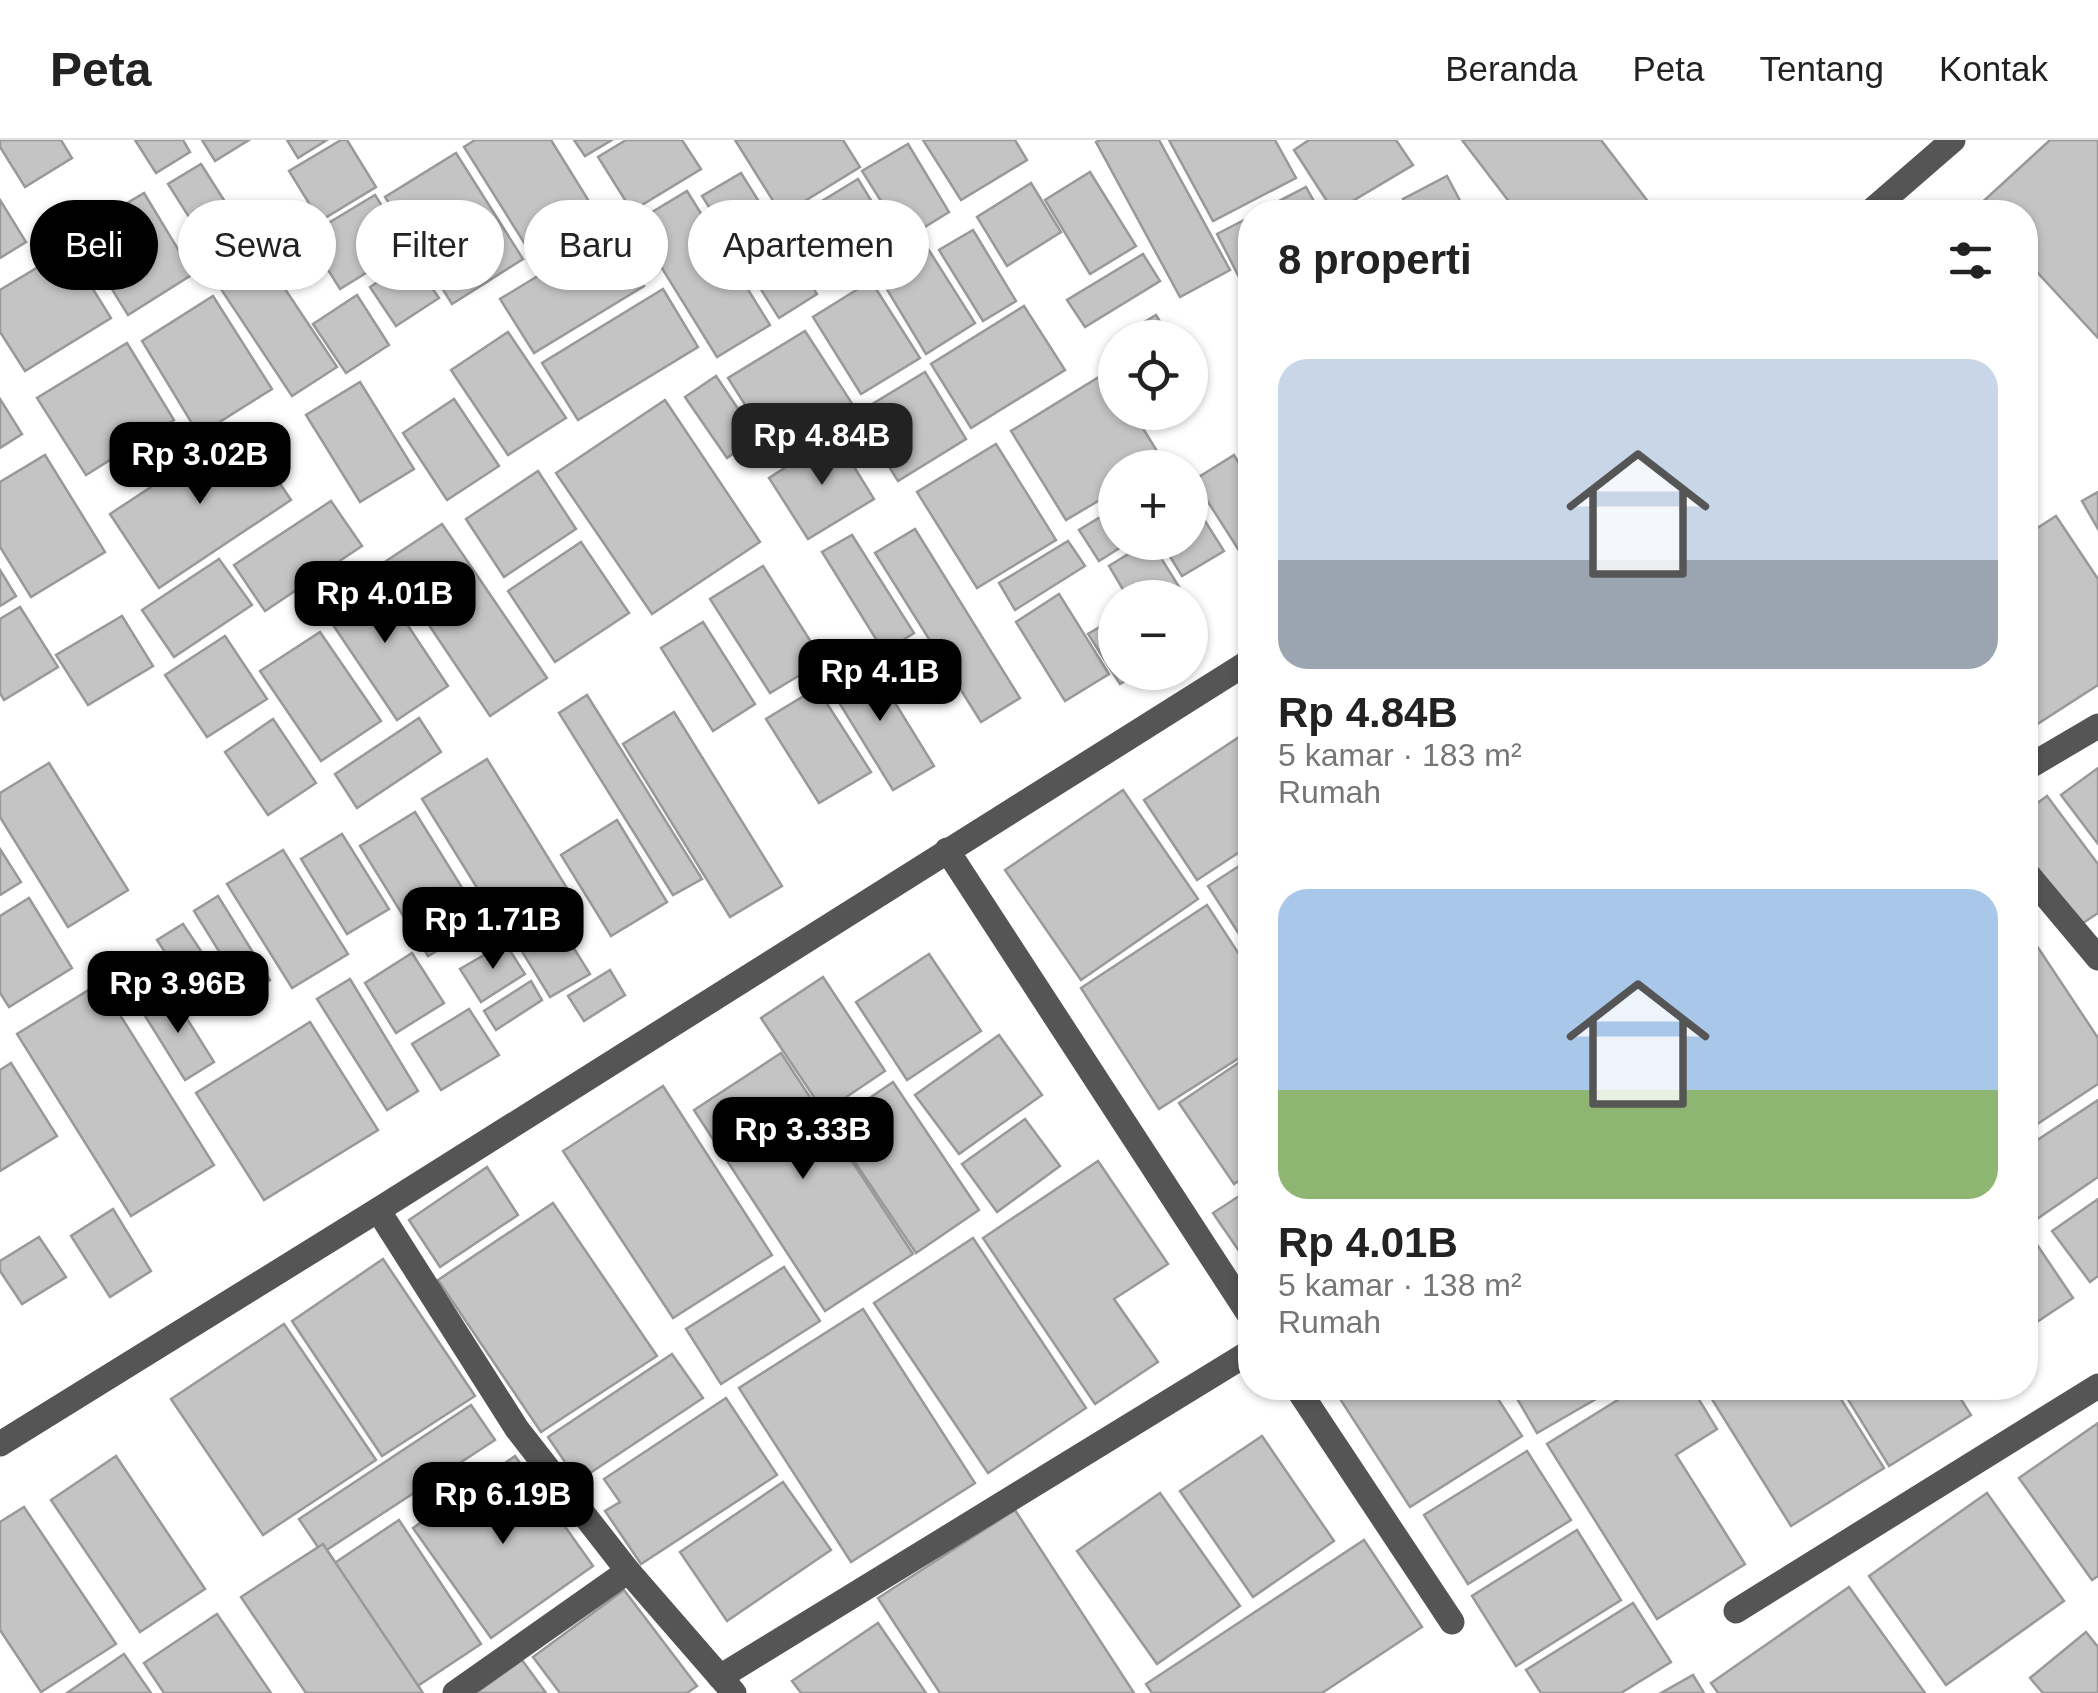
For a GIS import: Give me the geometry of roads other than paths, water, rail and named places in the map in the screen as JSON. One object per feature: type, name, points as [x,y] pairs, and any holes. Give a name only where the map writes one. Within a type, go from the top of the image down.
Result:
[{"type":"street","points":[[1884,200],[1953,140]]},
{"type":"street","points":[[0,1444],[1238,668]]},
{"type":"street","points":[[2038,761],[2098,726]]},
{"type":"street","points":[[946,850],[1238,1298]]},
{"type":"street","points":[[2038,887],[2098,958]]},
{"type":"street","points":[[378,1210],[517,1430],[628,1571],[727,1685],[1238,1360]]},
{"type":"street","points":[[1736,1611],[2098,1386]]},
{"type":"street","points":[[1305,1400],[1452,1622]]},
{"type":"street","points":[[455,1693],[628,1571]]}]
